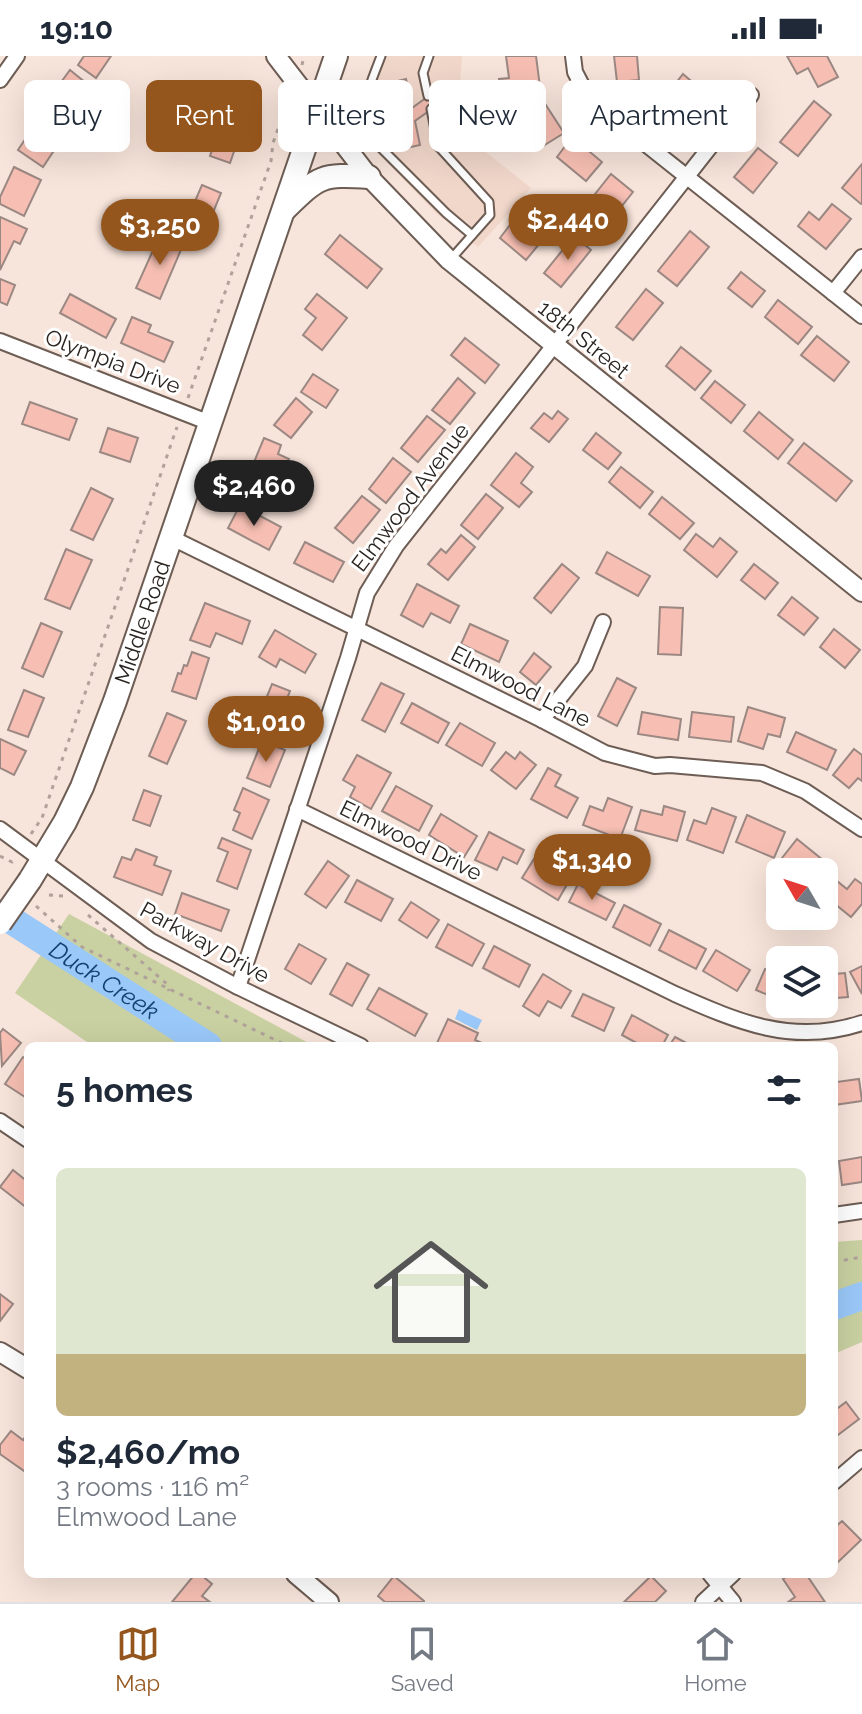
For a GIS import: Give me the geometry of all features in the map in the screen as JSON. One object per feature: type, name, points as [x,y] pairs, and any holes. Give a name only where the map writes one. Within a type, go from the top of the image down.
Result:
[{"type":"main road","name":"Middle Road","points":[[328,80],[336,56]]},
{"type":"main road","name":"Middle Road","points":[[0,923],[33,880],[82,787],[115,701],[302,152]]},
{"type":"main road","name":"Middle Road","points":[[281,213],[322,178],[338,174],[369,177]]},
{"type":"street","points":[[0,80],[17,56]]},
{"type":"street","name":"18th Street","points":[[276,56],[294,80]]},
{"type":"street","points":[[573,56],[575,72],[589,99],[862,316]]},
{"type":"street","name":"18th Street","points":[[350,152],[369,177],[449,260],[862,592]]},
{"type":"street","name":"Elmwood Avenue","points":[[238,987],[367,593],[396,546],[705,152]]},
{"type":"street","points":[[833,293],[862,257]]},
{"type":"street","name":"Olympia Drive","points":[[0,341],[210,423]]},
{"type":"street","name":"Elmwood Lane","points":[[170,537],[605,753],[655,766],[762,773],[805,791],[862,829]]},
{"type":"street","points":[[542,720],[585,666],[603,622]]},
{"type":"street","name":"Elmwood Drive","points":[[297,809],[737,1022],[789,1032],[845,1028],[862,1023]]},
{"type":"street","name":"Parkway Drive","points":[[0,829],[33,880],[238,987],[353,1042]]},
{"type":"street","points":[[0,1121],[24,1137]]},
{"type":"street","points":[[838,1214],[862,1211]]},
{"type":"street","points":[[0,1352],[24,1367]]},
{"type":"street","points":[[838,1479],[862,1458]]},
{"type":"street","points":[[301,1578],[329,1602]]},
{"type":"street","points":[[713,1578],[733,1602]]},
{"type":"street","points":[[703,1602],[729,1578]]},
{"type":"lane","points":[[381,56],[367,96],[363,115],[365,127],[371,138],[472,235]]},
{"type":"lane","points":[[428,96],[423,73],[429,56]]},
{"type":"lane","points":[[443,152],[489,202],[490,215],[449,260]]},
{"type":"path","points":[[305,57],[309,62]]},
{"type":"path","points":[[189,396],[271,161],[278,127]]},
{"type":"path","points":[[28,838],[42,818],[178,424]]},
{"type":"path","points":[[0,856],[12,862],[15,859]]},
{"type":"path","points":[[33,880],[49,915],[82,947],[279,1042]]},
{"type":"path","points":[[49,895],[56,894],[72,901]]},
{"type":"path","points":[[87,914],[167,984],[169,991]]},
{"type":"path","points":[[838,1261],[862,1257]]},
{"type":"shaded area","points":[[377,56],[462,56],[460,80],[429,80],[429,152],[486,152],[531,188],[478,247],[436,213],[377,152],[413,152],[413,80],[368,80]]},
{"type":"green space","points":[[69,914],[307,1042],[87,1042],[15,993]]},
{"type":"green space","points":[[862,1240],[862,1342],[838,1352],[838,1242]]},
{"type":"water","points":[[459,1009],[482,1020],[477,1030],[455,1019]]},
{"type":"building","points":[[84,56],[111,56],[96,78],[78,65]]},
{"type":"building","points":[[506,56],[536,56],[539,80],[499,79],[509,78]]},
{"type":"building","points":[[614,56],[637,56],[639,80],[617,80]]},
{"type":"building","points":[[787,56],[827,56],[838,77],[818,87],[808,68],[797,74]]},
{"type":"building","points":[[70,70],[82,80],[63,80]]},
{"type":"building","points":[[429,96],[429,111],[415,121],[420,145],[413,147],[413,107]]},
{"type":"building","points":[[814,101],[831,115],[798,156],[780,142]]},
{"type":"building","points":[[546,105],[562,130],[562,134],[546,144]]},
{"type":"building","points":[[24,141],[24,152],[53,152],[43,167],[18,150]]},
{"type":"building","points":[[758,148],[777,163],[753,193],[734,177]]},
{"type":"building","points":[[562,150],[590,152],[602,162],[586,181],[557,157]]},
{"type":"building","points":[[211,152],[234,152],[230,163],[210,156]]},
{"type":"building","points":[[862,164],[862,203],[861,204],[842,188]]},
{"type":"building","points":[[14,167],[41,180],[24,216],[0,204],[0,197]]},
{"type":"building","points":[[611,174],[633,192],[617,212],[595,194]]},
{"type":"building","points":[[202,185],[221,193],[203,237],[183,229]]},
{"type":"building","points":[[832,204],[851,219],[826,249],[798,226],[809,212],[819,220]]},
{"type":"building","points":[[0,217],[27,229],[20,244],[14,241],[0,270]]},
{"type":"building","points":[[513,221],[540,243],[526,260],[500,238]]},
{"type":"building","points":[[690,231],[709,247],[677,286],[658,271]]},
{"type":"building","points":[[160,235],[183,245],[160,299],[136,288]]},
{"type":"building","points":[[340,235],[382,269],[367,288],[325,254]]},
{"type":"building","points":[[574,236],[591,250],[561,287],[544,273]]},
{"type":"building","points":[[741,272],[765,291],[752,307],[728,288]]},
{"type":"building","points":[[0,279],[15,285],[7,305],[0,302]]},
{"type":"building","points":[[646,289],[663,303],[633,340],[616,327]]},
{"type":"building","points":[[70,294],[116,319],[106,338],[60,313]]},
{"type":"building","points":[[317,294],[347,318],[322,350],[303,335],[316,318],[305,309]]},
{"type":"building","points":[[778,300],[812,327],[798,344],[765,317]]},
{"type":"building","points":[[132,317],[151,325],[148,332],[173,342],[164,362],[121,343]]},
{"type":"building","points":[[817,336],[849,362],[834,381],[801,355]]},
{"type":"building","points":[[465,338],[499,365],[485,383],[451,355]]},
{"type":"building","points":[[681,347],[711,371],[695,390],[666,366]]},
{"type":"building","points":[[313,374],[338,390],[326,408],[301,392]]},
{"type":"building","points":[[458,378],[475,393],[450,424],[432,410]]},
{"type":"building","points":[[715,381],[745,405],[731,423],[701,398]]},
{"type":"building","points":[[296,398],[312,412],[291,438],[274,425]]},
{"type":"building","points":[[30,402],[77,419],[69,440],[22,424]]},
{"type":"building","points":[[558,411],[568,419],[549,442],[531,428],[544,413],[552,419]]},
{"type":"building","points":[[759,412],[793,440],[778,459],[744,431]]},
{"type":"building","points":[[427,416],[445,430],[418,462],[401,448]]},
{"type":"building","points":[[108,428],[138,438],[130,462],[100,452]]},
{"type":"building","points":[[596,433],[621,453],[608,469],[583,450]]},
{"type":"building","points":[[264,438],[281,445],[278,454],[289,459],[281,478],[272,474],[267,487],[247,479]]},
{"type":"building","points":[[804,443],[852,481],[836,501],[788,463]]},
{"type":"building","points":[[516,453],[533,467],[521,483],[532,492],[519,507],[491,485]]},
{"type":"building","points":[[393,458],[411,472],[386,503],[369,489]]},
{"type":"building","points":[[621,467],[653,492],[640,508],[609,482]]},
{"type":"building","points":[[91,488],[113,499],[93,540],[71,530]]},
{"type":"building","points":[[486,494],[503,508],[478,539],[461,525]]},
{"type":"building","points":[[362,496],[380,510],[353,543],[335,528]]},
{"type":"building","points":[[662,497],[694,523],[680,539],[649,514]]},
{"type":"building","points":[[240,505],[281,527],[269,550],[228,528]]},
{"type":"building","points":[[696,534],[713,547],[720,538],[737,552],[717,577],[684,550]]},
{"type":"building","points":[[461,535],[475,547],[448,580],[428,564],[441,549],[446,553]]},
{"type":"building","points":[[305,542],[344,562],[333,582],[294,563]]},
{"type":"building","points":[[66,549],[92,560],[70,609],[45,599]]},
{"type":"building","points":[[607,552],[650,576],[638,596],[596,573]]},
{"type":"building","points":[[562,564],[579,578],[551,613],[534,598]]},
{"type":"building","points":[[754,564],[778,583],[765,599],[741,580]]},
{"type":"building","points":[[417,584],[459,606],[450,623],[431,613],[423,627],[401,615]]},
{"type":"building","points":[[792,597],[818,618],[804,635],[778,615]]},
{"type":"building","points":[[205,603],[250,621],[242,644],[216,633],[210,647],[190,640]]},
{"type":"building","points":[[660,607],[683,608],[681,655],[658,654]]},
{"type":"building","points":[[41,623],[62,632],[43,677],[22,668]]},
{"type":"building","points":[[470,624],[508,641],[499,662],[461,644]]},
{"type":"building","points":[[834,629],[860,650],[845,668],[820,647]]},
{"type":"building","points":[[275,630],[316,654],[305,673],[280,659],[276,667],[259,657]]},
{"type":"building","points":[[192,652],[209,658],[196,699],[172,691],[178,673],[181,674],[184,665],[187,666]]},
{"type":"building","points":[[534,653],[551,667],[536,685],[520,672]]},
{"type":"building","points":[[617,678],[636,688],[617,726],[598,716]]},
{"type":"building","points":[[381,683],[404,694],[385,732],[362,720]]},
{"type":"building","points":[[272,684],[290,691],[282,711],[295,717],[286,739],[255,726]]},
{"type":"building","points":[[24,690],[44,698],[28,737],[8,730]]},
{"type":"building","points":[[412,703],[449,723],[438,743],[401,723]]},
{"type":"building","points":[[748,707],[785,718],[780,737],[768,734],[763,749],[738,741]]},
{"type":"building","points":[[642,712],[681,719],[678,740],[638,734]]},
{"type":"building","points":[[692,712],[734,717],[731,742],[689,737]]},
{"type":"building","points":[[167,713],[186,721],[167,764],[149,756]]},
{"type":"building","points":[[460,723],[495,743],[482,766],[446,745]]},
{"type":"building","points":[[796,732],[836,750],[827,770],[787,752]]},
{"type":"building","points":[[0,739],[26,751],[14,775],[0,768]]},
{"type":"building","points":[[262,741],[285,750],[270,787],[247,778]]},
{"type":"building","points":[[854,749],[862,755],[862,781],[858,778],[849,788],[833,775]]},
{"type":"building","points":[[506,752],[515,759],[520,752],[536,765],[516,789],[491,770]]},
{"type":"building","points":[[357,755],[391,773],[371,809],[350,797],[355,787],[343,780]]},
{"type":"building","points":[[548,768],[561,775],[555,786],[578,798],[567,818],[531,799]]},
{"type":"building","points":[[396,786],[432,806],[419,831],[382,811]]},
{"type":"building","points":[[243,788],[269,800],[252,839],[233,830],[240,813],[234,810]]},
{"type":"building","points":[[144,790],[161,796],[150,826],[133,820]]},
{"type":"building","points":[[608,798],[632,807],[620,839],[583,825],[590,806],[603,811]]},
{"type":"building","points":[[664,806],[685,812],[677,841],[635,830],[641,810],[662,815]]},
{"type":"building","points":[[712,808],[736,817],[723,853],[687,840],[694,820],[706,824]]},
{"type":"building","points":[[441,814],[477,836],[464,857],[429,835]]},
{"type":"building","points":[[747,815],[785,832],[774,858],[736,842]]},
{"type":"building","points":[[489,832],[524,850],[517,864],[503,857],[497,870],[475,860]]},
{"type":"building","points":[[222,838],[251,850],[237,889],[217,881],[228,852],[218,848]]},
{"type":"building","points":[[797,839],[820,858],[782,858]]},
{"type":"building","points":[[136,849],[157,857],[154,865],[171,871],[162,895],[114,877],[122,857],[131,860]]},
{"type":"building","points":[[534,859],[569,881],[558,900],[522,878]]},
{"type":"building","points":[[328,861],[349,876],[326,908],[305,894]]},
{"type":"building","points":[[855,879],[862,884],[862,904],[851,917],[838,906],[838,882],[847,889]]},
{"type":"building","points":[[357,880],[393,899],[381,921],[345,902]]},
{"type":"building","points":[[578,884],[615,903],[606,920],[569,902]]},
{"type":"building","points":[[182,893],[229,910],[221,931],[175,914]]},
{"type":"building","points":[[411,902],[439,920],[427,938],[399,920]]},
{"type":"building","points":[[624,905],[661,924],[650,946],[613,927]]},
{"type":"building","points":[[448,924],[484,944],[472,966],[436,947]]},
{"type":"building","points":[[669,930],[706,949],[696,969],[659,950]]},
{"type":"building","points":[[299,944],[326,959],[311,984],[285,969]]},
{"type":"building","points":[[494,946],[530,965],[519,987],[483,968]]},
{"type":"building","points":[[716,950],[750,970],[737,991],[703,971]]},
{"type":"building","points":[[347,963],[369,975],[352,1006],[330,994]]},
{"type":"building","points":[[862,966],[862,994],[850,972]]},
{"type":"building","points":[[765,969],[766,969],[766,994],[756,990]]},
{"type":"building","points":[[845,973],[848,997],[838,998],[838,974]]},
{"type":"building","points":[[543,974],[571,991],[561,1008],[548,1001],[539,1016],[523,1006]]},
{"type":"building","points":[[379,988],[427,1014],[415,1036],[367,1009]]},
{"type":"building","points":[[583,994],[614,1008],[604,1031],[572,1016]]},
{"type":"building","points":[[632,1015],[668,1035],[664,1042],[635,1042],[622,1035]]},
{"type":"building","points":[[448,1019],[478,1033],[475,1040],[480,1042],[437,1042]]},
{"type":"building","points":[[3,1029],[21,1043],[2,1066],[0,1033]]},
{"type":"building","points":[[23,1057],[24,1058],[24,1096],[5,1084]]},
{"type":"building","points":[[859,1079],[862,1101],[838,1104],[838,1082]]},
{"type":"building","points":[[862,1157],[862,1182],[842,1185],[839,1161]]},
{"type":"building","points":[[13,1170],[24,1179],[24,1206],[0,1187]]},
{"type":"building","points":[[0,1294],[13,1304],[0,1321]]},
{"type":"building","points":[[846,1402],[859,1419],[838,1435],[838,1408]]},
{"type":"building","points":[[11,1431],[24,1439],[24,1471],[0,1454],[0,1445]]},
{"type":"building","points":[[842,1521],[861,1540],[838,1562],[838,1524]]},
{"type":"building","points":[[192,1578],[205,1578],[212,1584],[202,1596],[210,1602],[172,1602]]},
{"type":"building","points":[[392,1578],[396,1578],[424,1602],[385,1602],[378,1596]]},
{"type":"building","points":[[649,1578],[653,1578],[666,1591],[655,1602],[624,1602]]},
{"type":"building","points":[[809,1578],[825,1602],[788,1602],[795,1597],[783,1579]]},
{"type":"waterway","name":"Duck Creek","points":[[0,913],[202,1042]]},
{"type":"waterway","name":"Duck Creek","points":[[838,1305],[862,1296]]}]
